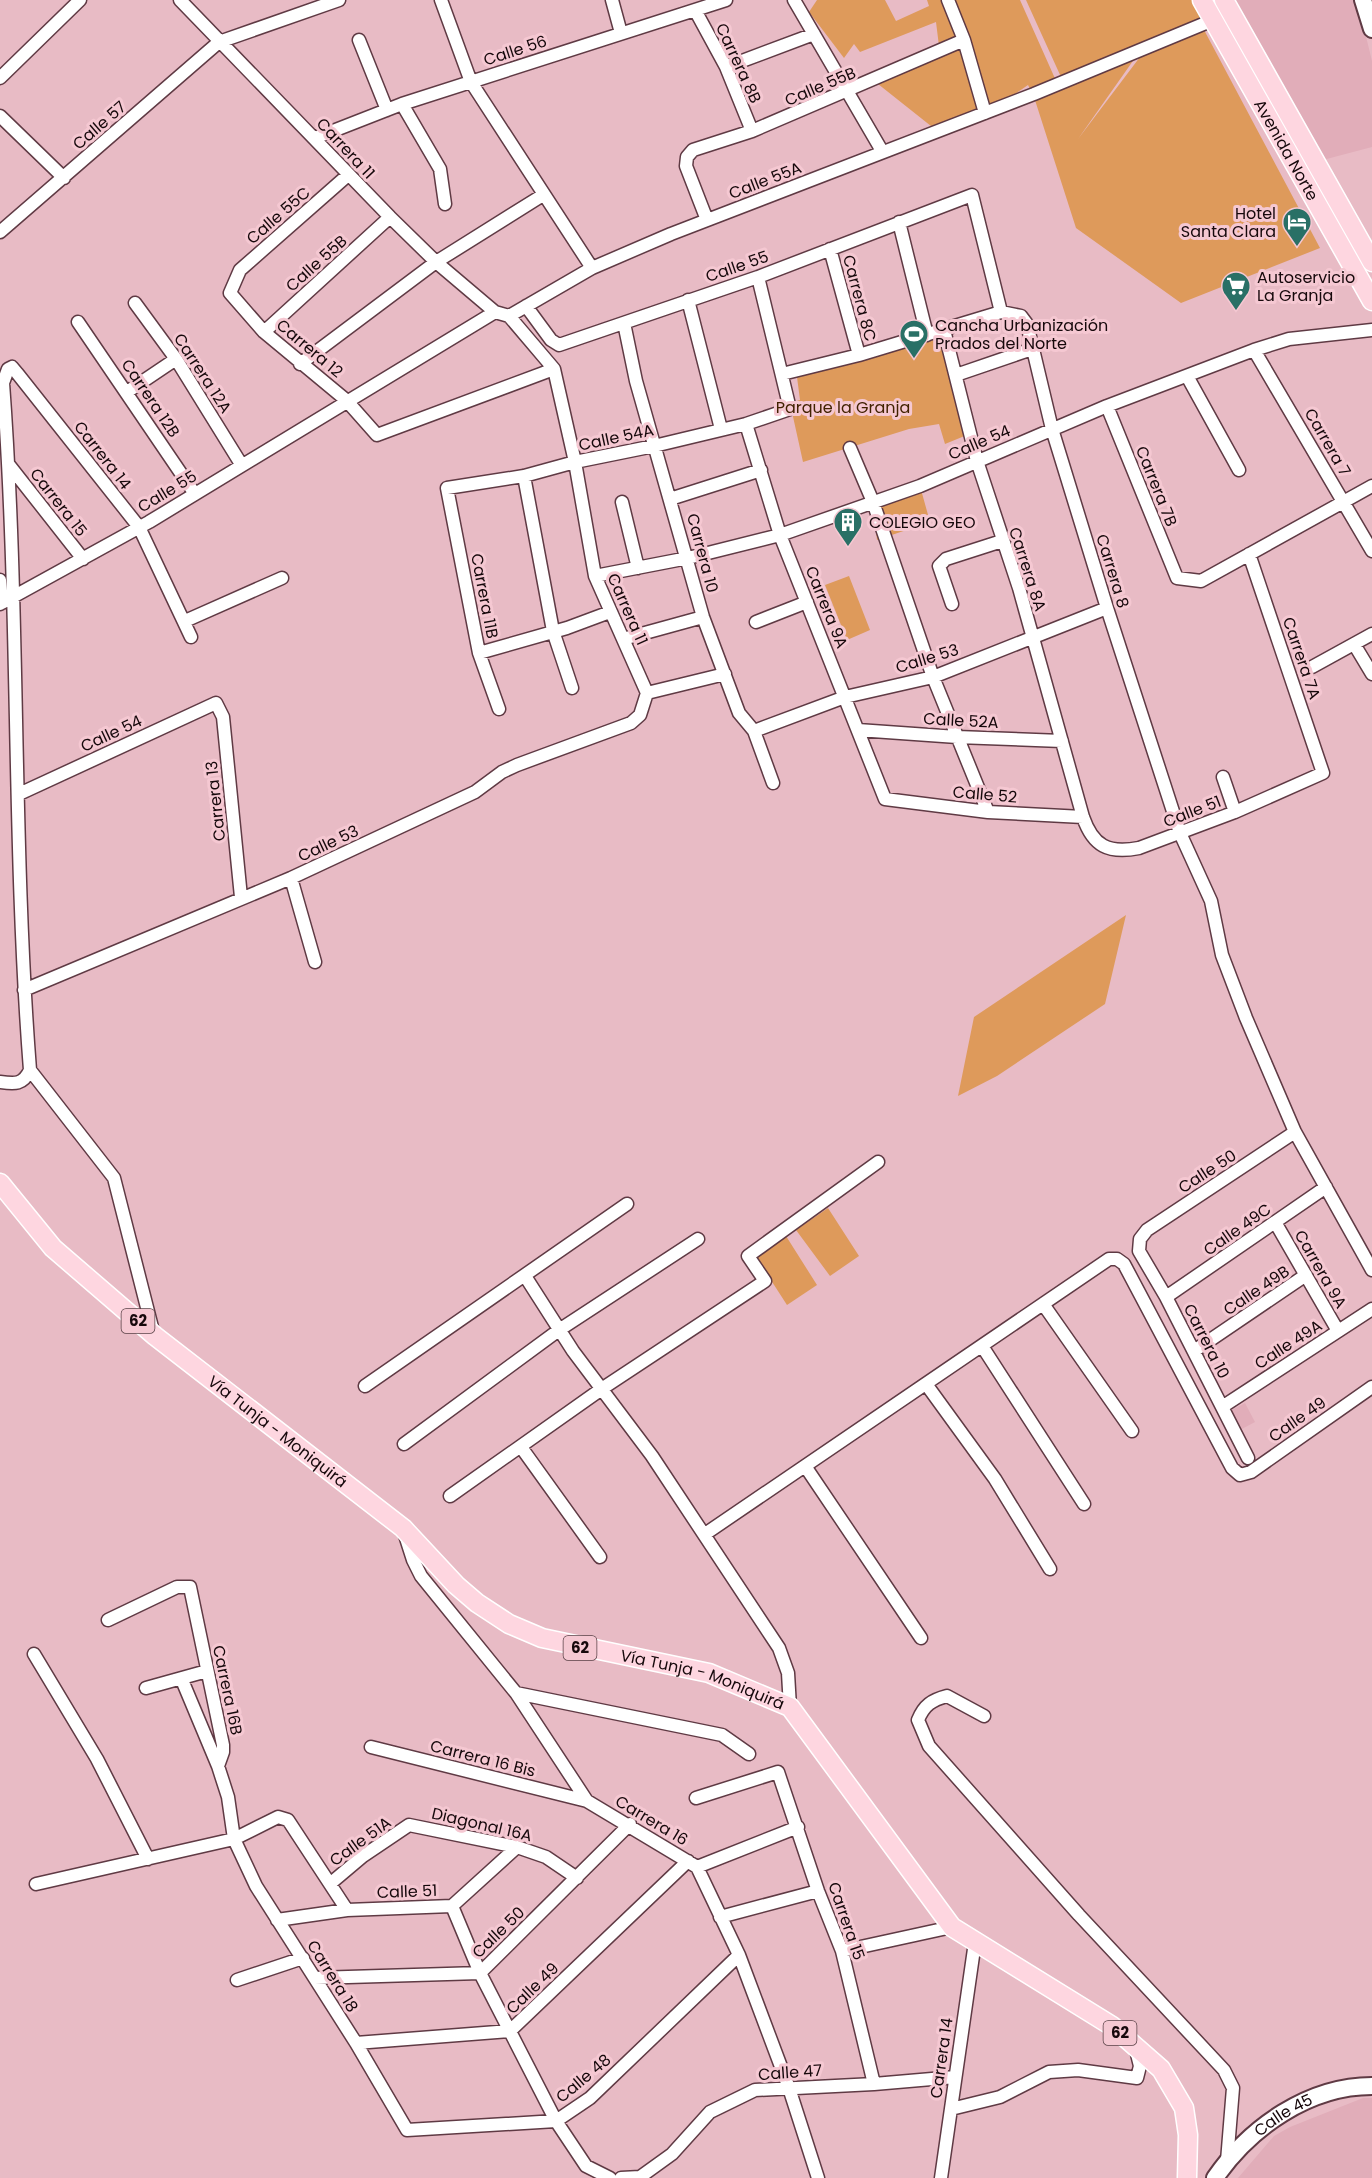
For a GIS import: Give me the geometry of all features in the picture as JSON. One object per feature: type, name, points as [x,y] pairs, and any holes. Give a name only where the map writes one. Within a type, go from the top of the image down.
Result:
[{"type":"main road","name":"Avenida Norte","points":[[1202,0],[1372,301]]},
{"type":"main road","name":"Avenida Norte","points":[[1224,0],[1372,262]]},
{"type":"main road","name":"Vía Tunja - Moniquirá","points":[[0,1183],[53,1248],[155,1336],[403,1528],[456,1586],[509,1624],[567,1645],[709,1673],[790,1707],[951,1927],[1112,2026],[1161,2069],[1184,2108],[1188,2134],[1187,2178]]},
{"type":"street","points":[[0,78],[80,0]]},
{"type":"street","name":"Carrera 11","points":[[180,0],[390,218],[436,262],[495,312]]},
{"type":"street","points":[[219,42],[339,0]]},
{"type":"street","points":[[441,0],[471,82],[592,268]]},
{"type":"street","points":[[612,0],[621,33]]},
{"type":"street","name":"Calle 56","points":[[315,138],[402,104],[726,0]]},
{"type":"street","points":[[794,0],[882,151]]},
{"type":"street","points":[[948,0],[964,40],[985,113]]},
{"type":"street","points":[[1363,0],[1372,29]]},
{"type":"street","name":"Carrera 8B","points":[[695,10],[726,68],[752,131]]},
{"type":"street","name":"Calle 55A","points":[[509,315],[592,268],[707,220],[985,113],[1213,20]]},
{"type":"street","points":[[726,68],[814,34]]},
{"type":"street","points":[[359,40],[387,110]]},
{"type":"street","name":"Calle 55B","points":[[707,220],[686,166],[687,157],[693,150],[752,131],[849,92],[964,40]]},
{"type":"street","name":"Calle 57","points":[[0,232],[219,42]]},
{"type":"street","points":[[402,104],[440,169],[445,204]]},
{"type":"street","points":[[0,116],[64,178]]},
{"type":"street","points":[[0,136],[10,127]]},
{"type":"street","name":"Calle 55C","points":[[233,282],[240,270],[348,175]]},
{"type":"street","points":[[300,364],[436,262],[543,195]]},
{"type":"street","name":"Calle 55","points":[[526,306],[550,340],[559,345],[758,277],[972,195],[1002,312]]},
{"type":"street","name":"Calle 55B","points":[[264,332],[390,218]]},
{"type":"street","points":[[899,222],[927,335]]},
{"type":"street","name":"Carrera 8C","points":[[830,249],[859,355]]},
{"type":"street","points":[[758,277],[782,374],[859,355],[1002,312]]},
{"type":"street","name":"Carrera 12","points":[[233,282],[230,293],[264,332],[346,400],[377,435],[554,369]]},
{"type":"street","points":[[688,300],[722,429]]},
{"type":"street","name":"Carrera 12A","points":[[135,303],[176,359],[242,464]]},
{"type":"street","points":[[346,400],[495,312],[509,315]]},
{"type":"street","name":"Carrera 8","points":[[1002,312],[1021,316],[1027,324],[1052,429],[1107,608],[1180,833],[1211,901],[1222,955],[1246,1018],[1295,1132],[1372,1270]]},
{"type":"street","name":"Carrera 11","points":[[509,315],[554,369],[575,462],[595,576],[647,693]]},
{"type":"street","name":"Carrera 12B","points":[[78,322],[195,494]]},
{"type":"street","name":"Carrera 10","points":[[624,323],[636,381],[703,617],[742,719],[754,731],[773,783]]},
{"type":"street","name":"Carrera 8A","points":[[944,330],[977,461],[1019,588],[1083,817]]},
{"type":"street","name":"Calle 54","points":[[595,576],[688,558],[780,535],[920,486],[1107,406],[1254,350],[1289,339],[1372,330]]},
{"type":"street","points":[[956,375],[1032,349]]},
{"type":"street","name":"Carrera 7","points":[[1254,350],[1372,551]]},
{"type":"street","points":[[127,392],[176,359]]},
{"type":"street","name":"Carrera 14","points":[[9,465],[3,383],[8,369],[12,367],[139,527],[191,637]]},
{"type":"street","name":"Calle 54A","points":[[447,488],[524,476],[575,462],[746,424],[790,409],[782,374]]},
{"type":"street","points":[[1187,376],[1239,470]]},
{"type":"street","name":"Calle 55","points":[[5,601],[84,559],[195,494],[346,400]]},
{"type":"street","name":"Carrera 7B","points":[[1107,406],[1177,578],[1201,581],[1249,554]]},
{"type":"street","name":"Carrera 9A","points":[[746,424],[780,535],[885,798]]},
{"type":"street","points":[[850,448],[873,502],[933,677],[988,812]]},
{"type":"street","points":[[0,1082],[16,1084],[26,1079],[30,1070],[24,990],[19,794],[5,601],[9,465]]},
{"type":"street","name":"Carrera 15","points":[[9,465],[84,559]]},
{"type":"street","points":[[670,499],[761,470]]},
{"type":"street","points":[[524,476],[553,631],[572,688]]},
{"type":"street","points":[[1249,554],[1372,486]]},
{"type":"street","name":"Carrera 11B","points":[[447,488],[479,653],[499,709]]},
{"type":"street","points":[[622,502],[638,568]]},
{"type":"street","points":[[952,604],[939,566],[946,559],[1002,541]]},
{"type":"street","name":"Carrera 7A","points":[[1249,554],[1323,773]]},
{"type":"street","points":[[184,621],[282,578]]},
{"type":"street","points":[[0,580],[5,601]]},
{"type":"street","points":[[756,622],[807,602]]},
{"type":"street","name":"Calle 53","points":[[754,731],[845,697],[933,677],[1107,608]]},
{"type":"street","points":[[479,653],[610,612]]},
{"type":"street","points":[[623,639],[703,617]]},
{"type":"street","points":[[1312,667],[1372,634]]},
{"type":"street","points":[[1354,644],[1372,674]]},
{"type":"street","points":[[647,693],[725,674]]},
{"type":"street","name":"Calle 53","points":[[24,990],[241,897],[291,878],[475,792],[501,772],[623,726],[640,715],[647,693]]},
{"type":"street","name":"Calle 54","points":[[19,794],[216,703]]},
{"type":"street","name":"Carrera 13","points":[[216,703],[223,717],[241,897]]},
{"type":"street","name":"Calle 52A","points":[[858,730],[957,738],[1062,741]]},
{"type":"street","name":"Calle 51","points":[[1083,817],[1089,835],[1102,846],[1123,851],[1235,812],[1323,773]]},
{"type":"street","points":[[1223,777],[1235,812]]},
{"type":"street","name":"Calle 52","points":[[885,798],[988,812],[1083,817]]},
{"type":"street","points":[[291,878],[315,962]]},
{"type":"street","points":[[30,1070],[114,1178],[155,1336]]},
{"type":"street","name":"Calle 50","points":[[1140,1239],[1147,1230],[1295,1132]]},
{"type":"street","points":[[450,1496],[603,1388],[765,1281],[748,1256],[879,1162]]},
{"type":"street","name":"Calle 49C","points":[[1166,1297],[1326,1187]]},
{"type":"street","points":[[364,1386],[627,1204]]},
{"type":"street","name":"Carrera 9A","points":[[1275,1222],[1338,1332]]},
{"type":"street","points":[[404,1444],[559,1330],[698,1239]]},
{"type":"street","name":"Carrera 10","points":[[1140,1239],[1139,1251],[1166,1297],[1248,1458]]},
{"type":"street","name":"Calle 49","points":[[1043,1304],[1109,1259],[1117,1259],[1124,1264],[1232,1468],[1240,1475],[1251,1472],[1372,1387]]},
{"type":"street","name":"Calle 49B","points":[[1194,1351],[1306,1275]]},
{"type":"street","points":[[525,1276],[559,1330],[603,1388],[705,1534],[785,1661],[790,1707]]},
{"type":"street","points":[[705,1534],[1043,1304],[1132,1431]]},
{"type":"street","name":"Calle 49A","points":[[1222,1407],[1372,1309]]},
{"type":"street","points":[[982,1346],[1084,1504]]},
{"type":"street","points":[[926,1384],[995,1479],[1050,1569]]},
{"type":"street","points":[[520,1447],[600,1557]]},
{"type":"street","points":[[805,1466],[921,1638]]},
{"type":"street","name":"Carrera 16","points":[[403,1528],[413,1560],[421,1576],[516,1693],[587,1801],[630,1824],[692,1864],[739,1955],[789,2088],[818,2178]]},
{"type":"street","name":"Carrera 16B","points":[[108,1620],[177,1587],[184,1586],[191,1589],[223,1745],[218,1766],[228,1797],[234,1839]]},
{"type":"street","points":[[34,1654],[97,1759],[148,1859]]},
{"type":"street","points":[[146,1688],[182,1680],[207,1671]]},
{"type":"street","points":[[182,1680],[218,1766]]},
{"type":"street","points":[[516,1693],[722,1735],[749,1754]]},
{"type":"street","points":[[984,1716],[947,1696],[932,1700],[922,1710],[918,1720],[929,1746],[1079,1916],[1224,2070],[1233,2088],[1234,2104],[1227,2161]]},
{"type":"street","name":"Carrera 16 Bis","points":[[371,1747],[587,1801]]},
{"type":"street","name":"Carrera 15","points":[[696,1798],[778,1772],[818,1891],[842,1951],[874,2084]]},
{"type":"street","points":[[36,1884],[234,1839],[278,1817],[283,1817],[288,1820],[347,1910]]},
{"type":"street","name":"Calle 50","points":[[315,1978],[480,1973],[630,1824]]},
{"type":"street","name":"Calle 51A","points":[[331,1883],[363,1856],[409,1825]]},
{"type":"street","name":"Diagonal 16A","points":[[409,1825],[517,1847],[546,1857],[577,1878]]},
{"type":"street","name":"Calle 49","points":[[356,2043],[510,2031],[692,1864],[798,1827]]},
{"type":"street","name":"Carrera 18","points":[[234,1839],[277,1920],[356,2043],[407,2130]]},
{"type":"street","name":"Calle 51","points":[[277,1920],[347,1910],[452,1906],[517,1847]]},
{"type":"street","points":[[720,1917],[818,1891]]},
{"type":"street","points":[[452,1906],[480,1973],[556,2121],[586,2166],[610,2178]]},
{"type":"street","points":[[842,1951],[951,1927]]},
{"type":"street","name":"Carrera 14","points":[[941,2178],[975,1942]]},
{"type":"street","name":"Calle 48","points":[[407,2130],[556,2121],[590,2098],[739,1955]]},
{"type":"street","points":[[237,1980],[303,1958]]},
{"type":"street","points":[[951,2109],[1000,2097],[1049,2072],[1078,2070],[1137,2078],[1140,2066],[1135,2046]]},
{"type":"street","name":"Calle 47","points":[[621,2178],[640,2177],[672,2154],[710,2112],[755,2090],[955,2077]]},
{"type":"street","name":"Calle 45","points":[[1215,2178],[1227,2161],[1263,2126],[1288,2109],[1320,2095],[1372,2086]]},
{"type":"shaded area","points":[[1231,0],[1357,0],[1372,61],[1372,147],[1319,161]]},
{"type":"shaded area","points":[[1245,1403],[1255,1422],[1240,1430],[1230,1411]]},
{"type":"shaded area","points":[[1363,2098],[1372,2098],[1372,2178],[1238,2178],[1274,2136],[1290,2127]]},
{"type":"green space","points":[[817,0],[885,0],[896,21],[929,6],[927,0],[1020,0],[1057,83],[1032,93],[1028,85],[995,108],[936,130],[873,80],[939,46],[936,22],[860,52],[854,44],[844,58],[809,12]]},
{"type":"green space","points":[[1026,0],[1194,0],[1204,19],[1061,77]]},
{"type":"green space","points":[[1203,28],[1320,248],[1181,303],[1076,228],[1034,97],[1135,58],[1078,139],[1143,53]]},
{"type":"green space","name":"Parque la Granja","points":[[941,338],[967,435],[945,444],[939,424],[909,429],[803,462],[790,403],[800,400],[797,377]]},
{"type":"green space","points":[[920,486],[930,522],[877,540],[873,502]]},
{"type":"green space","points":[[849,576],[870,630],[847,640],[825,585]]},
{"type":"green space","points":[[1126,915],[1105,1004],[997,1076],[958,1096],[974,1017]]},
{"type":"green space","points":[[828,1208],[859,1256],[830,1276],[796,1230]]},
{"type":"green space","points":[[786,1236],[817,1285],[787,1305],[756,1257]]},
{"type":"place","name":"Hotel Santa Clara","points":[[1297,248]]},
{"type":"place","name":"Autoservicio La Granja","points":[[1236,312]]},
{"type":"place","name":"Cancha Urbanización Prados del Norte","points":[[914,360]]},
{"type":"place","name":"COLEGIO GEO","points":[[848,548]]}]
